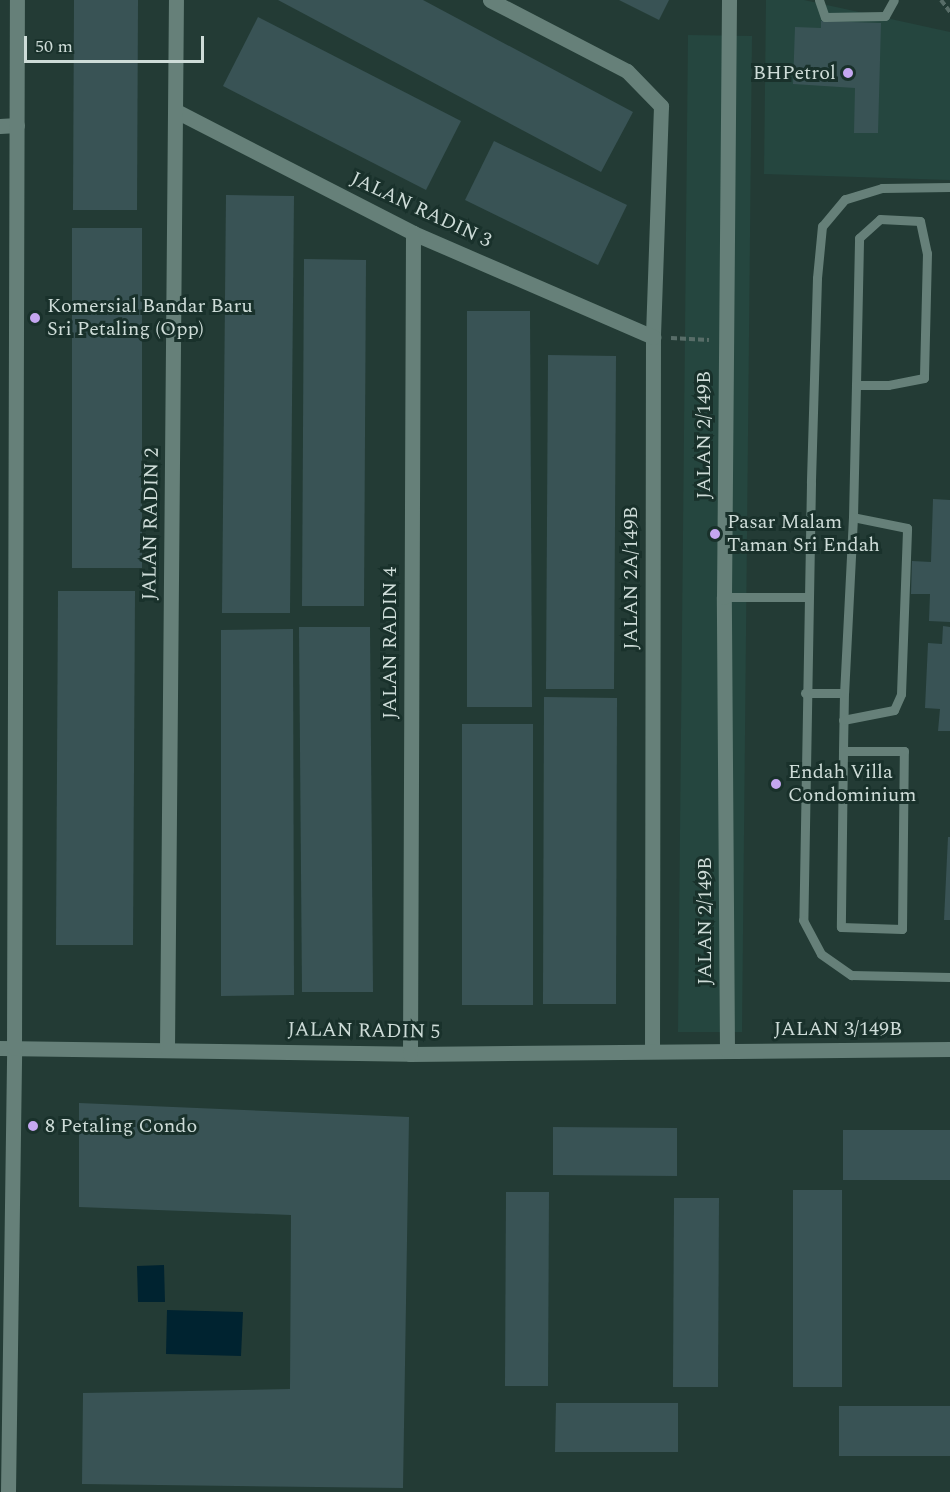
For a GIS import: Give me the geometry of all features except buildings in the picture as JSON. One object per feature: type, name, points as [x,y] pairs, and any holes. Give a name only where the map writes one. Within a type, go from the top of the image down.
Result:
[{"type":"street","points":[[8,1492],[4,1327],[17,0]]},
{"type":"street","name":"JALAN RADIN 2","points":[[167,1048],[176,0]]},
{"type":"street","name":"JALAN 2A/149B","points":[[490,0],[627,71],[661,106],[653,337],[652,1050]]},
{"type":"street","name":"JALAN 2/149B","points":[[727,1050],[724,597],[729,0]]},
{"type":"street","name":"JALAN RADIN 3","points":[[176,111],[413,233],[653,337]]},
{"type":"street","points":[[0,126],[17,125]]},
{"type":"street","name":"JALAN RADIN 4","points":[[410,1054],[413,233]]},
{"type":"street","name":"JALAN RADIN 5","points":[[7,1048],[167,1048],[410,1054],[727,1050]]},
{"type":"street","name":"JALAN 3/149B","points":[[727,1050],[950,1049]]},
{"type":"lane","points":[[819,0],[825,17],[885,15],[894,0]]},
{"type":"lane","points":[[950,187],[882,188],[845,199],[822,226],[817,278],[807,597],[803,920],[821,954],[850,975],[950,977]]},
{"type":"lane","points":[[843,752],[904,752],[902,929],[841,927],[843,720],[853,517],[859,238],[880,219],[920,221],[927,253],[924,378],[888,385],[856,385]]},
{"type":"lane","points":[[843,720],[894,710],[901,694],[907,528],[853,517]]},
{"type":"lane","points":[[724,597],[807,597]]},
{"type":"lane","points":[[805,693],[844,693]]},
{"type":"path","points":[[941,0],[950,12]]},
{"type":"path","points":[[675,339],[713,340]]},
{"type":"shaded area","points":[[766,0],[804,0],[950,32],[950,180],[764,174]]},
{"type":"shaded area","name":"Pasar Malam Taman Sri Endah","points":[[688,35],[752,36],[742,1032],[678,1032]]},
{"type":"shaded area","points":[[164,1265],[165,1302],[138,1302],[137,1266]]},
{"type":"shaded area","points":[[167,1310],[243,1312],[241,1356],[166,1354]]},
{"type":"place","name":"BHPetrol","points":[[848,73]]},
{"type":"place","name":"Komersial Bandar Baru Sri Petaling (Opp)","points":[[35,318]]},
{"type":"place","name":"Pasar Malam Taman Sri Endah","points":[[715,534]]},
{"type":"place","name":"Endah Villa Condominium","points":[[776,784]]},
{"type":"place","name":"8 Petaling Condo","points":[[33,1126]]}]
